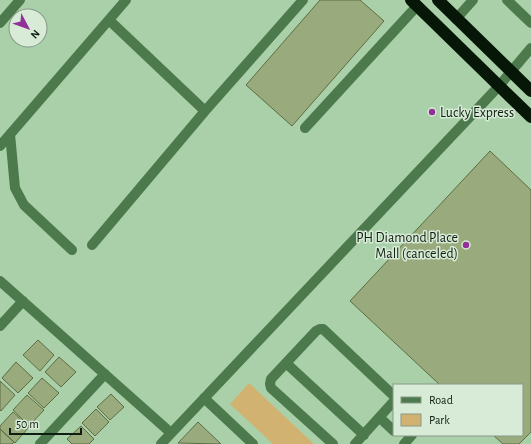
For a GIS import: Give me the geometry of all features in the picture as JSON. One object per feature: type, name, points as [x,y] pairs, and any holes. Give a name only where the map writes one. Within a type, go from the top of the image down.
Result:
[{"type":"highway","points":[[438,0],[531,91]]},
{"type":"highway","points":[[414,3],[531,117]]},
{"type":"street","points":[[72,250],[24,205],[19,198],[15,188],[4,138],[126,0]]},
{"type":"street","points":[[92,245],[205,111],[303,0]]},
{"type":"street","points":[[456,19],[474,0]]},
{"type":"street","points":[[507,0],[531,23]]},
{"type":"street","points":[[0,23],[16,1]]},
{"type":"street","points":[[305,128],[414,3]]},
{"type":"street","points":[[109,20],[205,111]]},
{"type":"street","points":[[161,444],[498,86],[531,48]]},
{"type":"street","points":[[0,281],[172,433]]},
{"type":"street","points":[[0,326],[23,301]]},
{"type":"street","points":[[333,444],[271,388],[270,384],[271,379],[316,331],[323,329],[393,395]]},
{"type":"street","points":[[286,363],[364,435]]},
{"type":"street","points":[[40,444],[105,374]]},
{"type":"street","points":[[204,398],[253,444]]},
{"type":"street","points":[[355,444],[393,402]]},
{"type":"street","points":[[380,418],[393,430]]},
{"type":"green space","points":[[249,383],[314,444],[273,444],[230,404]]},
{"type":"building","points":[[320,0],[360,0],[384,21],[292,126],[246,85]]},
{"type":"building","name":"PH Diamond Place Mall (canceled)","points":[[490,151],[531,190],[531,432],[519,444],[503,444],[494,436],[523,436],[523,384],[439,384],[350,301]]},
{"type":"building","points":[[38,340],[54,355],[40,371],[23,355]]},
{"type":"building","points":[[59,357],[76,372],[61,387],[45,372]]},
{"type":"building","points":[[16,362],[33,378],[18,393],[2,378]]},
{"type":"building","points":[[42,378],[59,393],[44,408],[28,393]]},
{"type":"building","points":[[0,381],[15,395],[1,411],[0,410]]},
{"type":"building","points":[[111,394],[124,407],[110,420],[97,407]]},
{"type":"building","points":[[27,395],[44,410],[29,426],[13,410]]},
{"type":"building","points":[[96,409],[109,422],[95,436],[82,423]]},
{"type":"building","points":[[13,412],[29,427],[15,443],[0,429],[0,426]]},
{"type":"building","points":[[198,422],[221,444],[178,443]]},
{"type":"building","points":[[81,426],[94,439],[89,444],[72,444],[67,439]]},
{"type":"building","points":[[0,429],[14,442],[12,444],[0,444]]},
{"type":"place","name":"Lucky Express","points":[[432,112]]},
{"type":"place","name":"PH Diamond Place Mall (canceled)","points":[[466,245]]}]
